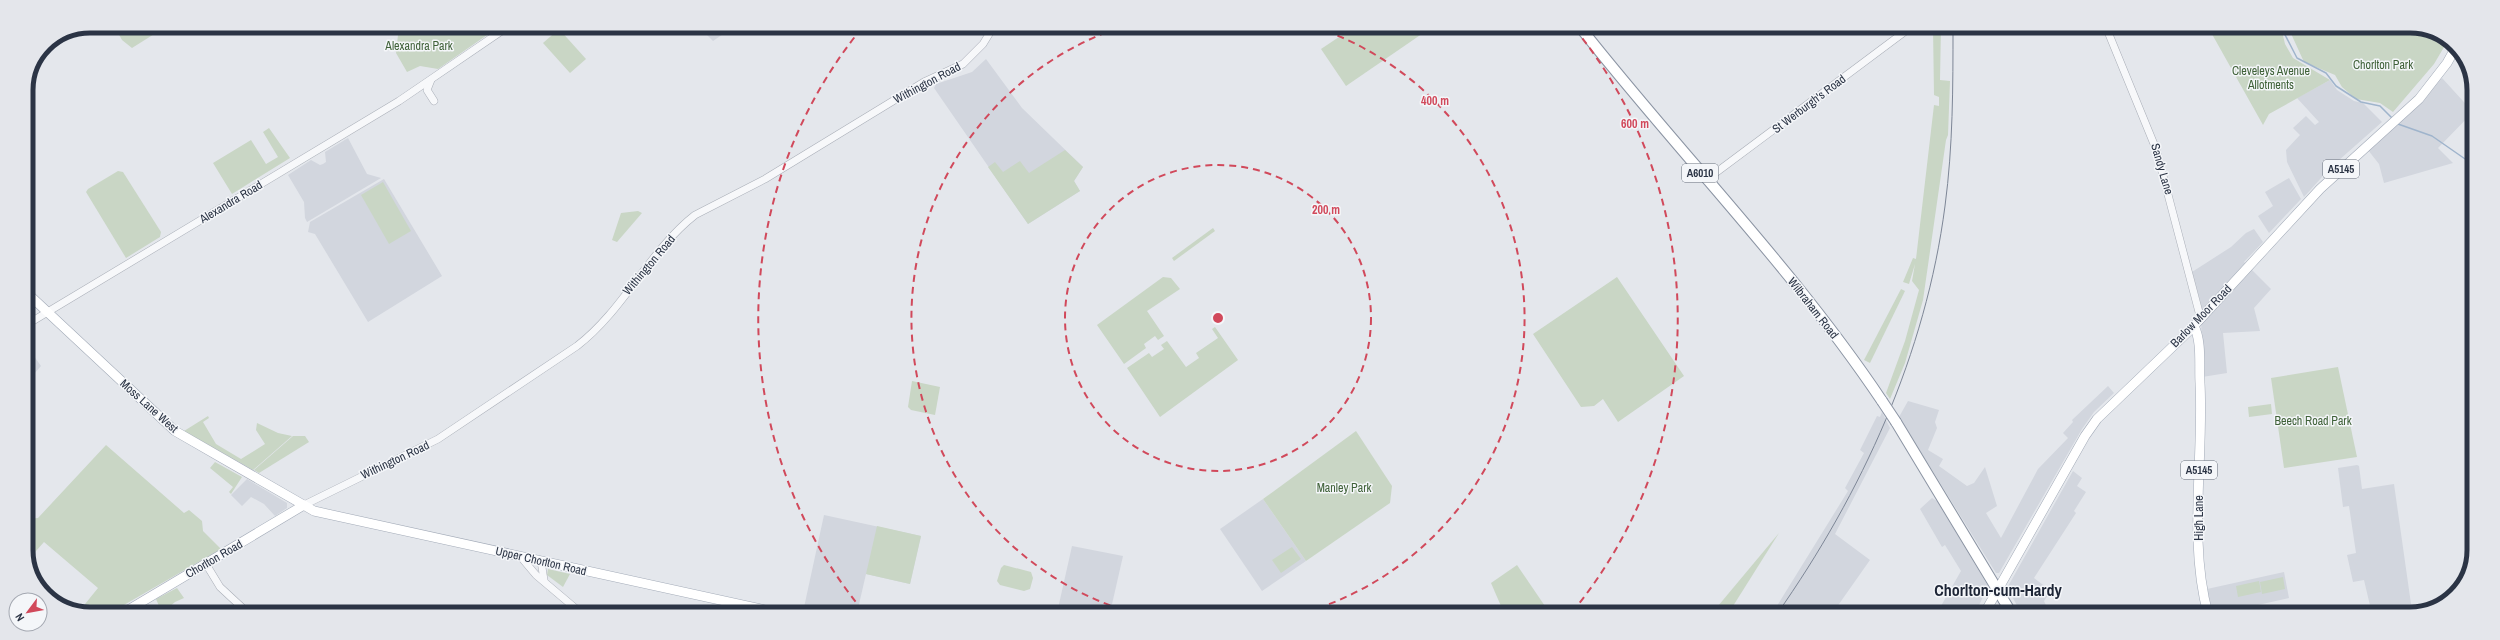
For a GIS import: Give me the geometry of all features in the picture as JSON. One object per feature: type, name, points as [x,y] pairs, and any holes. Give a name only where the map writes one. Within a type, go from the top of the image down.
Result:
[{"type":"highway","name":"Wilbraham Road","points":[[1585,33],[1806,299],[1858,365],[1896,422],[2008,607]]},
{"type":"main road","name":"Barlow Moor Road","points":[[1988,607],[2092,426],[2194,326],[2200,316],[2301,212],[2320,189],[2402,116],[2421,97],[2447,63],[2453,53]]},
{"type":"main road","name":"Moss Lane West","points":[[33,298],[175,431],[304,505]]},
{"type":"main road","name":"High Lane","points":[[2194,326],[2198,341],[2202,413],[2199,560],[2207,607]]},
{"type":"main road","name":"Upper Chorlton Road","points":[[304,505],[329,515],[751,607]]},
{"type":"main road","name":"Chorlton Road","points":[[133,607],[304,505]]},
{"type":"street","name":"Alexandra Road","points":[[33,321],[432,80],[499,33]]},
{"type":"street","name":"Withington Road","points":[[304,505],[438,439],[576,346],[588,337],[612,311],[662,249],[695,215],[776,173],[924,82],[963,64],[979,49],[989,33]]},
{"type":"street","name":"St Werburgh's Road","points":[[1706,180],[1903,33]]},
{"type":"street","name":"Sandy Lane","points":[[2108,33],[2156,149],[2200,316]]},
{"type":"street","points":[[432,80],[427,90],[434,101]]},
{"type":"street","points":[[520,556],[529,569],[544,580],[574,607]]},
{"type":"street","points":[[541,561],[544,580]]},
{"type":"street","points":[[206,564],[220,587],[242,607]]},
{"type":"shaded area","points":[[705,33],[725,33],[713,41]]},
{"type":"shaded area","points":[[986,59],[1022,108],[1083,167],[1074,181],[1080,191],[1028,224],[934,88],[936,84],[972,72]]},
{"type":"shaded area","points":[[2442,78],[2467,105],[2467,118],[2438,148],[2453,163],[2384,183],[2379,164],[2368,150],[2416,107]]},
{"type":"shaded area","points":[[2330,80],[2337,90],[2354,101],[2363,103],[2382,122],[2330,168],[2304,197],[2287,162],[2286,150],[2300,135],[2293,128],[2306,116],[2315,125],[2319,122],[2297,98]]},
{"type":"shaded area","points":[[348,138],[367,174],[381,178],[307,222],[305,218],[304,202],[288,175],[311,160],[320,165],[323,164],[326,162],[325,152]]},
{"type":"shaded area","points":[[2289,178],[2301,199],[2269,233],[2258,216],[2273,206],[2265,192]]},
{"type":"shaded area","points":[[384,179],[442,276],[368,322],[315,234],[308,232],[310,222]]},
{"type":"shaded area","points":[[2254,229],[2263,242],[2244,262],[2271,289],[2254,308],[2260,331],[2223,333],[2227,373],[2202,377],[2201,304],[2192,272],[2231,247],[2246,233]]},
{"type":"shaded area","points":[[33,355],[41,366],[33,375]]},
{"type":"shaded area","points":[[2108,386],[2114,393],[2094,412],[2082,429],[1999,573],[1996,573],[1899,417],[1908,401],[1939,410],[1935,422],[1937,428],[1928,450],[1943,459],[1939,466],[1967,486],[1974,483],[1985,467],[1997,506],[1986,513],[2001,538],[2038,469],[2068,438],[2063,433],[2073,422],[2072,420]]},
{"type":"shaded area","points":[[1882,412],[1890,428],[1835,534],[1870,560],[1837,607],[1776,607],[1848,491],[1845,488],[1864,453],[1860,450],[1877,416],[1880,417]]},
{"type":"shaded area","points":[[2359,466],[2362,489],[2394,484],[2411,607],[2370,607],[2364,580],[2353,582],[2347,555],[2356,553],[2349,506],[2343,507],[2338,468]]},
{"type":"shaded area","points":[[2073,471],[2082,478],[2077,486],[2086,492],[2074,511],[2076,513],[2034,578],[2051,591],[2044,601],[2047,607],[2018,607],[2007,588]]},
{"type":"shaded area","points":[[247,479],[287,503],[287,508],[275,516],[264,504],[251,497],[242,506],[231,495]]},
{"type":"shaded area","points":[[1932,498],[1937,501],[1988,586],[1978,607],[1941,606],[1961,571],[1945,545],[1942,547],[1920,509]]},
{"type":"shaded area","points":[[1263,499],[1306,561],[1262,591],[1220,529]]},
{"type":"shaded area","points":[[824,515],[921,536],[910,584],[866,574],[858,607],[804,607]]},
{"type":"shaded area","points":[[1072,546],[1123,556],[1111,607],[1058,607]]},
{"type":"shaded area","points":[[2284,572],[2289,598],[2258,605],[2259,607],[2211,607],[2207,589]]},
{"type":"green space","points":[[118,33],[156,33],[132,48],[122,40]]},
{"type":"green space","name":"Alexandra Park","points":[[398,33],[490,33],[438,69],[420,66],[407,72],[396,53]]},
{"type":"green space","points":[[554,33],[563,33],[586,59],[570,73],[543,43]]},
{"type":"green space","points":[[1345,33],[1423,33],[1346,86],[1321,49]]},
{"type":"green space","points":[[1933,33],[1941,33],[1940,80],[1950,81],[1948,135],[1946,140],[1923,300],[1905,363],[1890,399],[1886,393],[1905,341],[1919,290],[1912,281],[1915,264],[1909,284],[1903,282],[1913,258],[1916,259],[1934,105],[1939,106],[1939,97],[1934,95]]},
{"type":"green space","name":"Cleveleys Avenue Allotments","points":[[2211,33],[2282,33],[2285,44],[2293,58],[2330,80],[2269,114],[2263,125]]},
{"type":"green space","name":"Chorlton Park","points":[[2291,33],[2410,33],[2432,37],[2445,46],[2434,64],[2393,112],[2380,103],[2356,99],[2342,87],[2335,75],[2304,62]]},
{"type":"green space","points":[[269,128],[290,158],[232,194],[213,163],[251,140],[266,164],[278,157],[263,132]]},
{"type":"green space","points":[[1065,150],[1083,167],[1074,181],[1080,191],[1028,224],[988,167],[995,162],[1003,172],[1020,161],[1029,173]]},
{"type":"green space","points":[[118,171],[123,172],[161,232],[160,237],[126,258],[86,192],[88,189]]},
{"type":"green space","points":[[383,182],[411,231],[389,244],[361,195]]},
{"type":"green space","points":[[638,211],[642,213],[617,242],[612,240],[621,213]]},
{"type":"green space","points":[[1213,228],[1215,231],[1174,261],[1172,258]]},
{"type":"green space","points":[[1163,277],[1171,278],[1180,289],[1147,311],[1164,336],[1158,340],[1155,336],[1144,344],[1146,348],[1124,364],[1097,325]]},
{"type":"green space","points":[[1617,277],[1684,376],[1618,422],[1603,399],[1594,406],[1581,407],[1533,334]]},
{"type":"green space","points":[[1901,289],[1905,291],[1870,363],[1864,360]]},
{"type":"green space","points":[[1215,327],[1238,360],[1160,417],[1127,368],[1149,353],[1152,357],[1164,349],[1161,345],[1167,341],[1186,367],[1199,358],[1196,353],[1218,338],[1212,329]]},
{"type":"green space","name":"Beech Road Park","points":[[2338,367],[2357,457],[2284,468],[2271,378]]},
{"type":"green space","points":[[912,381],[940,387],[935,415],[911,410],[908,407]]},
{"type":"green space","points":[[2271,404],[2272,414],[2249,417],[2248,407]]},
{"type":"green space","points":[[208,416],[209,418],[203,422],[216,444],[241,459],[265,444],[256,430],[257,423],[278,433],[292,436],[253,470],[184,431]]},
{"type":"green space","name":"Manley Park","points":[[1356,431],[1392,486],[1390,503],[1306,561],[1263,499]]},
{"type":"green space","points":[[293,436],[305,436],[309,442],[259,473],[254,470]]},
{"type":"green space","points":[[106,445],[184,513],[189,510],[202,521],[203,531],[221,549],[120,607],[83,606],[98,588],[44,542],[33,554],[33,518],[38,518]]},
{"type":"green space","points":[[215,462],[242,477],[231,494],[229,492],[233,487],[210,468]]},
{"type":"green space","points":[[877,526],[921,536],[910,584],[866,574]]},
{"type":"green space","points":[[1779,533],[1732,607],[1717,607]]},
{"type":"green space","points":[[1292,547],[1301,559],[1281,573],[1272,560]]},
{"type":"green space","points":[[1004,565],[1031,572],[1033,578],[1030,589],[1024,591],[1000,585],[997,581],[1001,568]]},
{"type":"green space","points":[[1517,565],[1546,607],[1501,607],[1491,583]]},
{"type":"green space","points":[[548,569],[570,574],[563,587],[547,575]]},
{"type":"green space","points":[[2283,577],[2285,589],[2262,594],[2260,582]]},
{"type":"green space","points":[[2259,581],[2261,592],[2238,597],[2236,586]]},
{"type":"green space","points":[[177,588],[184,598],[175,602],[169,607],[159,607],[156,599]]},
{"type":"waterway","points":[[2284,33],[2297,58],[2326,73],[2336,86],[2361,102],[2380,106],[2392,118]]},
{"type":"waterway","points":[[2398,124],[2432,136],[2467,160]]},
{"type":"tram line","points":[[1782,607],[1808,568],[1836,520],[1862,470],[1886,420],[1906,368],[1923,315],[1936,261],[1948,184],[1952,116],[1953,33]]},
{"type":"district","name":"Chorlton-cum-Hardy","points":[[1998,590]]}]
